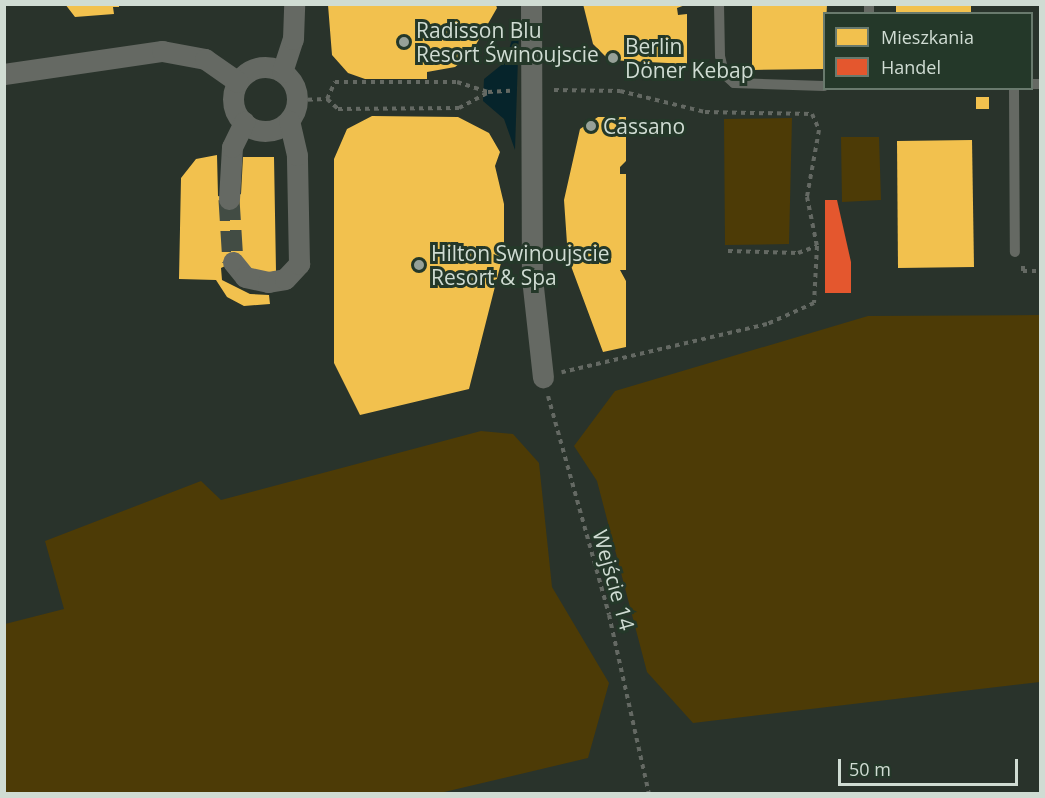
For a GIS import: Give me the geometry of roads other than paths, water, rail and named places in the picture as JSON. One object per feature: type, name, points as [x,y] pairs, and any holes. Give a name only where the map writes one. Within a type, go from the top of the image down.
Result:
[{"type":"street","points":[[282,72],[293,39],[294,4]]},
{"type":"street","points":[[531,4],[534,327],[543,377]]},
{"type":"street","points":[[4,74],[162,51],[205,60],[238,82]]},
{"type":"street","points":[[233,262],[245,277],[268,282],[285,279],[299,264],[297,155],[289,121],[297,100],[294,84],[282,72],[255,69],[238,82],[234,108],[244,123],[261,131],[289,121]]},
{"type":"street","points":[[229,199],[232,147],[244,123]]},
{"type":"lane","points":[[719,4],[720,57],[724,74],[734,83],[823,86]]},
{"type":"lane","points":[[1014,90],[1015,252]]},
{"type":"water","points":[[516,27],[519,27],[515,150],[504,119],[483,101],[484,79],[505,62]]},
{"type":"tunnel","points":[[229,199],[233,262]]},
{"type":"place","name":"Radisson Blu Resort Świnoujscie","points":[[404,42]]},
{"type":"place","name":"Berlin Döner Kebap","points":[[613,58]]},
{"type":"place","name":"Cassano","points":[[591,126]]},
{"type":"place","name":"Hilton Swinoujscie Resort & Spa","points":[[419,265]]}]
